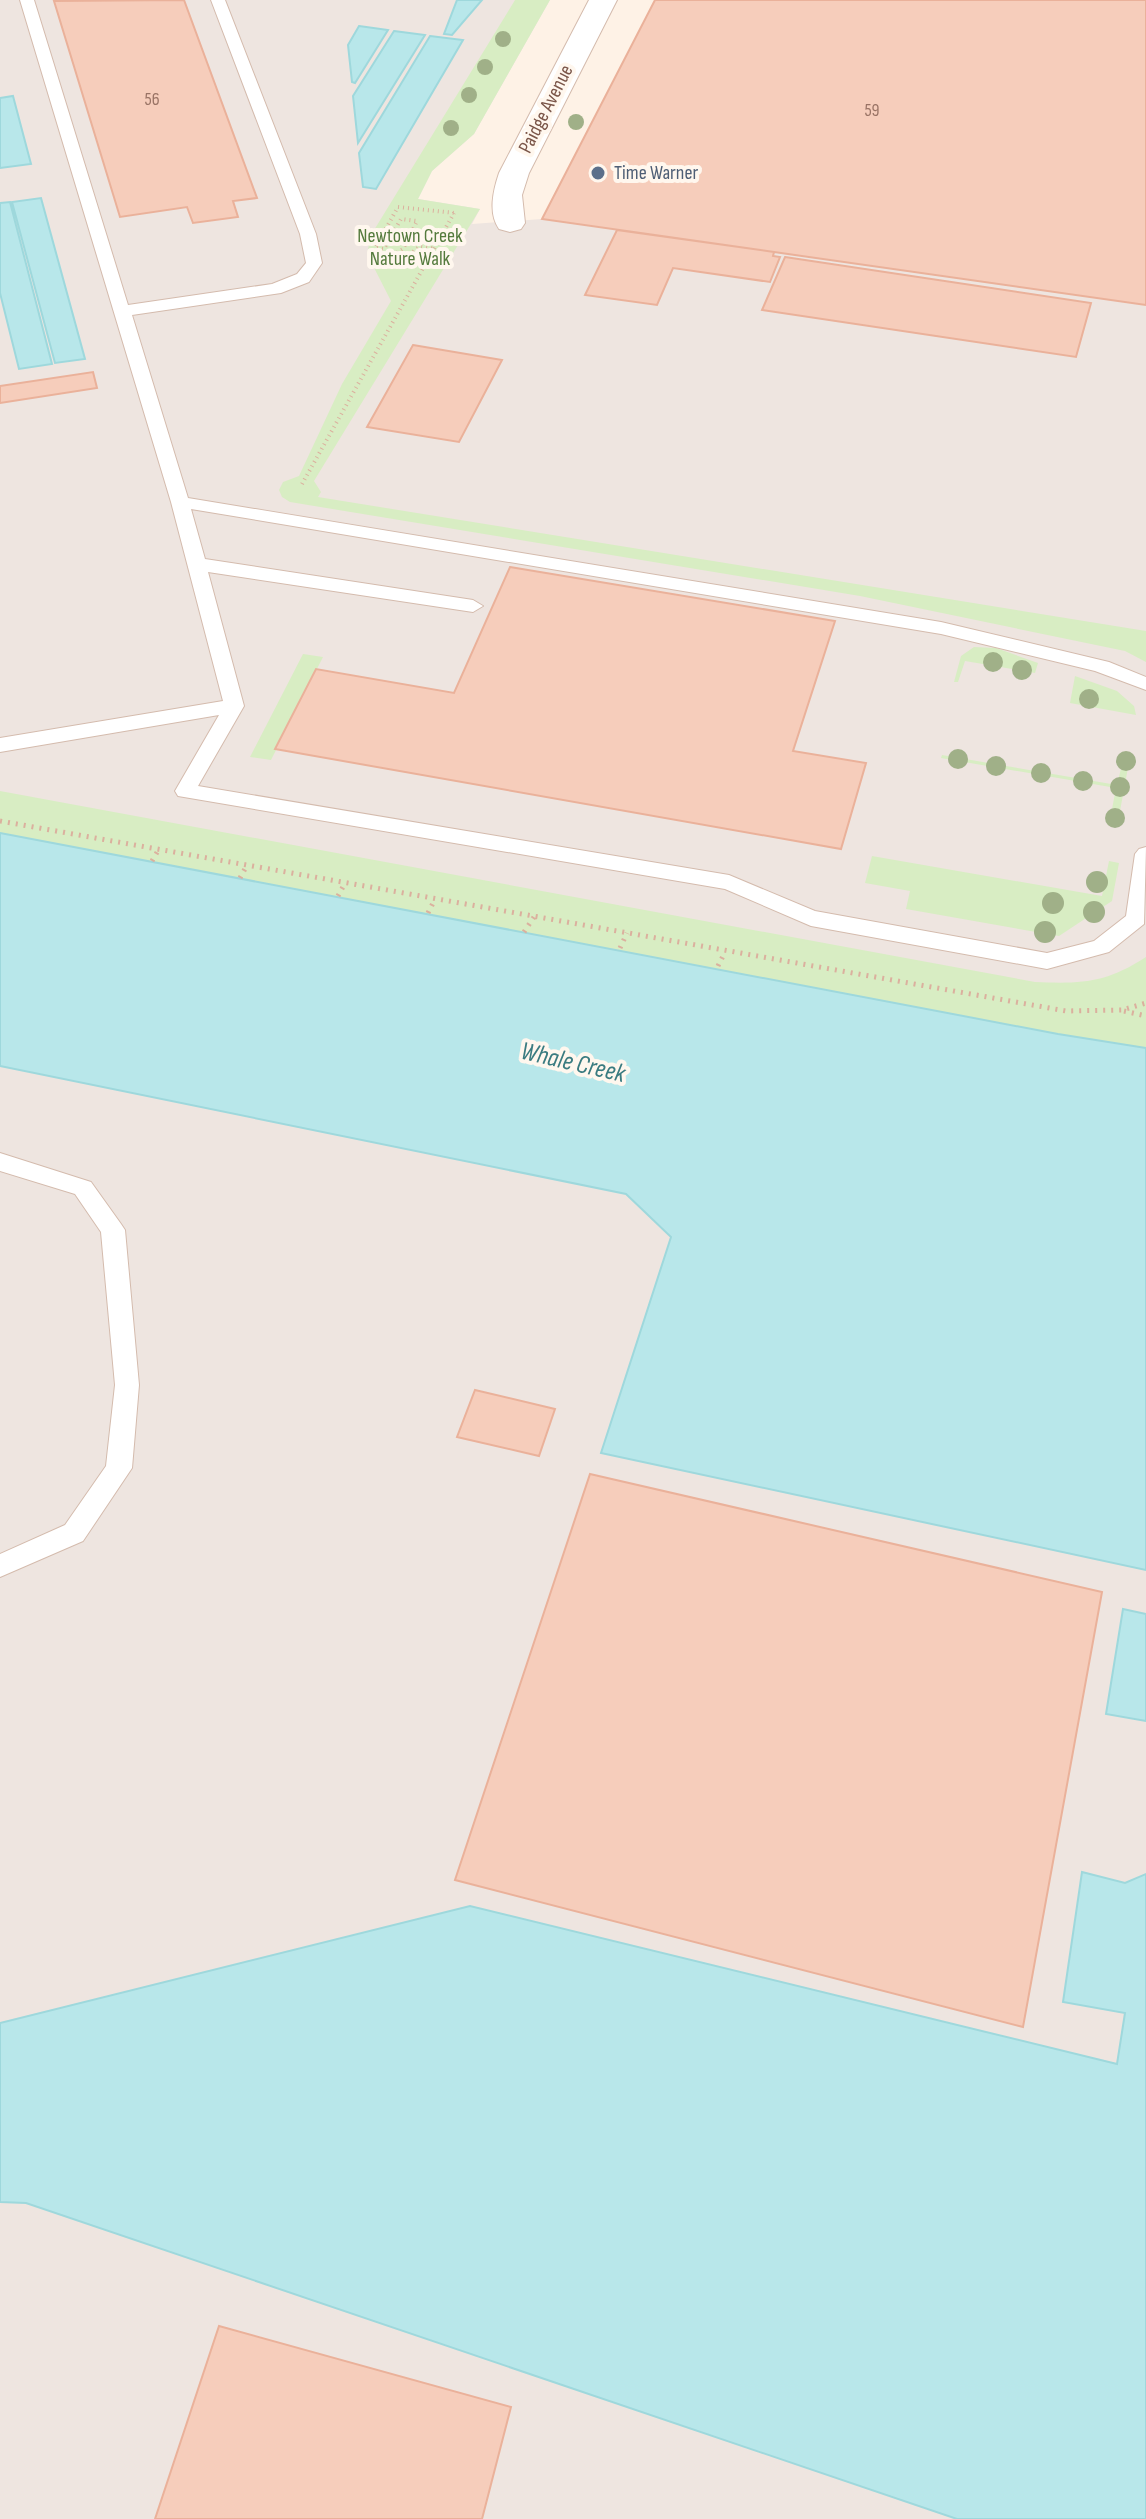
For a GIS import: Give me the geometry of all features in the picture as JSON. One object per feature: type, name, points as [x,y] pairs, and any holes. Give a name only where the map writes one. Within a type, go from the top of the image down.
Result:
[{"type":"street","name":"Paidge Avenue","points":[[508,209],[514,173],[603,0]]},
{"type":"lane","points":[[27,0],[180,502],[234,706],[185,791],[729,882],[811,918],[1047,961],[1101,947],[1136,919],[1146,854]]},
{"type":"lane","points":[[122,311],[275,289],[303,278],[314,263],[308,234],[218,0]]},
{"type":"lane","points":[[180,502],[956,631],[1102,666],[1146,684]]},
{"type":"lane","points":[[196,564],[473,606]]},
{"type":"lane","points":[[0,745],[234,706]]},
{"type":"lane","points":[[0,1162],[83,1188],[113,1230],[127,1385],[119,1468],[74,1533],[0,1566]]},
{"type":"path","points":[[432,248],[420,246],[400,263],[389,263],[388,258],[403,249],[417,221],[401,219],[384,249],[375,248],[398,207],[454,213],[508,209]]},
{"type":"path","points":[[302,484],[454,213]]},
{"type":"path","points":[[0,821],[1066,1011],[1122,1010],[1146,1016]]},
{"type":"path","points":[[152,861],[159,849]]},
{"type":"path","points":[[240,878],[247,865]]},
{"type":"path","points":[[338,896],[345,883]]},
{"type":"path","points":[[428,913],[435,899]]},
{"type":"path","points":[[524,932],[534,917]]},
{"type":"path","points":[[620,948],[627,933]]},
{"type":"path","points":[[718,966],[725,952]]},
{"type":"path","points":[[1122,1010],[1146,1003]]},
{"type":"shaded area","points":[[0,0],[550,0],[474,134],[432,171],[418,199],[480,209],[472,224],[542,219],[1146,0],[1146,1047],[0,832]]},
{"type":"shaded area","points":[[0,1066],[626,1194],[671,1237],[602,1453],[1146,1570],[1146,1614],[1124,1609],[1107,1714],[1146,1721],[1146,1874],[1125,1883],[1083,1872],[1063,2001],[1126,2013],[1118,2064],[470,1906],[0,2023]]},
{"type":"shaded area","points":[[0,2202],[26,2203],[958,2519],[0,2519]]},
{"type":"green space","name":"Newtown Creek Nature Walk","points":[[515,0],[550,0],[474,134],[432,171],[418,199],[480,209],[314,481],[321,492],[318,497],[1146,631],[1146,662],[1125,651],[860,596],[290,502],[282,497],[279,490],[283,482],[299,476],[342,384],[391,301],[367,254],[371,235]]},
{"type":"green space","points":[[974,647],[996,648],[1038,663],[1035,673],[965,661],[958,682],[954,682],[961,656]]},
{"type":"green space","points":[[303,654],[323,657],[271,760],[250,757]]},
{"type":"green space","points":[[1075,676],[1117,691],[1134,706],[1136,715],[1070,703]]},
{"type":"green space","points":[[942,755],[1117,785],[1124,756],[1130,757],[1117,827],[1109,825],[1116,788],[941,758]]},
{"type":"green space","points":[[0,791],[1035,982],[1093,980],[1132,966],[1146,957],[1146,1048],[1058,1034],[0,833]]},
{"type":"green space","points":[[872,856],[1102,896],[1109,861],[1119,863],[1112,901],[1059,936],[906,909],[910,891],[865,883]]},
{"type":"water","points":[[457,0],[482,0],[452,35],[444,34]]},
{"type":"water","points":[[359,26],[388,30],[355,83],[352,82],[348,45]]},
{"type":"water","points":[[394,31],[425,35],[358,143],[353,96]]},
{"type":"water","points":[[430,36],[463,40],[376,189],[363,187],[359,153]]},
{"type":"water","points":[[13,96],[31,164],[0,168],[0,98]]},
{"type":"water","points":[[41,198],[85,359],[55,363],[12,202]]},
{"type":"water","points":[[10,202],[52,364],[19,369],[0,293],[0,203]]},
{"type":"water","name":"Whale Creek","points":[[0,833],[1058,1034],[1146,1048],[1146,1570],[601,1453],[671,1237],[626,1194],[0,1066]]},
{"type":"water","points":[[1123,1609],[1146,1614],[1146,1721],[1106,1714]]},
{"type":"water","points":[[1082,1872],[1125,1883],[1146,1874],[1146,2519],[957,2519],[26,2203],[0,2202],[0,2023],[470,1906],[1117,2064],[1125,2013],[1063,2002]]},
{"type":"building","points":[[184,0],[257,198],[233,201],[238,217],[193,223],[187,207],[120,217],[54,1]]},
{"type":"building","points":[[655,0],[1146,0],[1146,305],[542,219]]},
{"type":"building","points":[[617,230],[774,252],[773,256],[780,257],[770,282],[673,268],[657,305],[585,295]]},
{"type":"building","points":[[785,257],[1091,303],[1076,357],[762,310]]},
{"type":"building","points":[[413,345],[502,360],[459,442],[367,427]]},
{"type":"building","points":[[93,372],[97,388],[0,403],[0,386]]},
{"type":"building","points":[[510,567],[835,621],[793,751],[866,763],[841,849],[275,749],[316,669],[454,693]]},
{"type":"building","points":[[475,1390],[555,1409],[539,1456],[457,1437]]},
{"type":"building","points":[[590,1474],[1102,1592],[1023,2027],[455,1880]]},
{"type":"building","points":[[219,2326],[511,2407],[482,2519],[155,2519]]},
{"type":"place","name":"Time Warner","points":[[598,173]]}]
